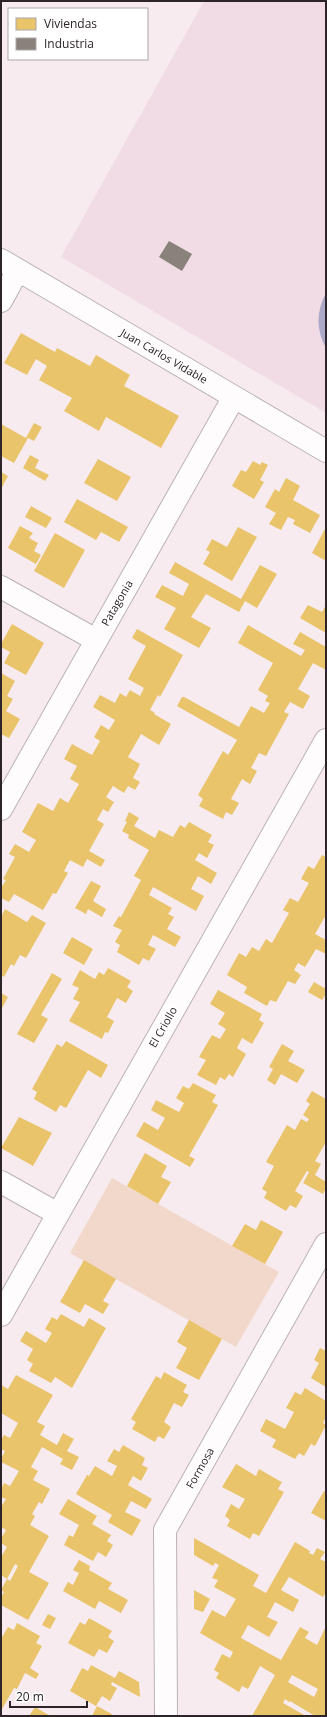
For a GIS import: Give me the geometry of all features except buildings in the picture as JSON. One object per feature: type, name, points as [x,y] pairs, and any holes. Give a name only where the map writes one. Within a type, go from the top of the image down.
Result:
[{"type":"street","points":[[1,301],[10,265]]},
{"type":"street","name":"Juan Carlos Vidable","points":[[10,265],[326,451]]},
{"type":"street","name":"Patagonia","points":[[1,809],[234,397]]},
{"type":"street","points":[[1,587],[96,640]]},
{"type":"street","name":"El Criollo","points":[[1,1315],[58,1214],[320,766],[326,740]]},
{"type":"street","points":[[1,1182],[58,1214]]},
{"type":"street","name":"Formosa","points":[[166,1716],[165,1530],[326,1244]]},
{"type":"shaded area","points":[[204,1],[326,1],[326,413],[61,257]]},
{"type":"shaded area","points":[[112,1178],[279,1272],[236,1347],[70,1253]]},
{"type":"water","points":[[326,293],[326,348],[320,335],[318,321],[320,307]]}]
